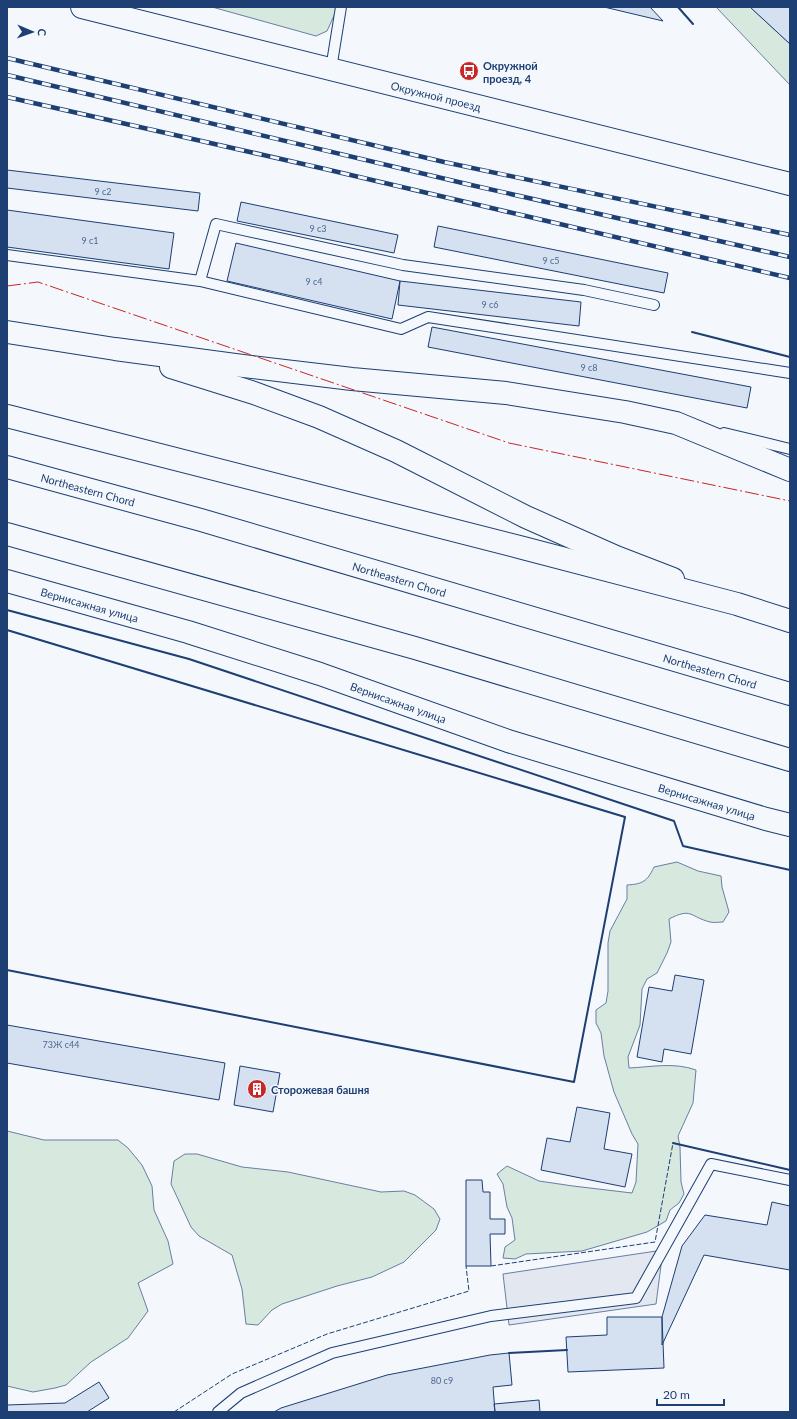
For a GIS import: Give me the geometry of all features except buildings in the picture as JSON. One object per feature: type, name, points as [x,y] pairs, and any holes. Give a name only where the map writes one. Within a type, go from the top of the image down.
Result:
[{"type":"street","name":"Окружной проезд","points":[[82,7],[790,184]]},
{"type":"street","points":[[7,332],[115,349],[352,379],[506,393],[625,412],[676,423],[790,470]]},
{"type":"street","points":[[115,349],[254,393],[319,417],[396,451],[526,517],[616,557],[737,604]]},
{"type":"street","points":[[7,416],[737,604],[790,621]]},
{"type":"street","name":"Northeastern Chord","points":[[7,467],[201,520],[790,694]]},
{"type":"street","points":[[7,534],[415,648],[790,760]]},
{"type":"street","name":"Вернисажная улица","points":[[7,581],[195,634],[320,674],[508,741],[790,825]]},
{"type":"lane","points":[[331,69],[341,7]]},
{"type":"lane","points":[[200,282],[216,224],[403,265],[584,290],[654,305]]},
{"type":"lane","points":[[7,255],[200,282],[401,329],[428,317],[790,373]]},
{"type":"lane","points":[[676,423],[790,448]]},
{"type":"lane","points":[[218,1412],[241,1393],[332,1353],[491,1316],[636,1298],[711,1164],[790,1180]]},
{"type":"shaded area","points":[[212,7],[338,7],[327,31],[316,36]]},
{"type":"shaded area","points":[[716,7],[750,7],[790,44],[790,85]]},
{"type":"shaded area","points":[[677,862],[698,871],[721,876],[722,887],[729,912],[723,922],[710,922],[687,913],[677,915],[669,919],[671,942],[657,973],[647,979],[642,989],[640,1025],[628,1057],[629,1068],[679,1066],[696,1070],[693,1103],[678,1136],[680,1147],[681,1182],[684,1194],[679,1203],[670,1210],[666,1221],[647,1232],[582,1251],[526,1254],[515,1259],[503,1258],[505,1247],[515,1240],[512,1218],[507,1207],[503,1184],[497,1174],[507,1166],[539,1181],[632,1193],[636,1182],[638,1144],[632,1134],[614,1092],[604,1056],[601,1033],[596,1023],[596,1010],[606,1003],[608,991],[608,943],[610,931],[627,899],[627,885],[637,884],[644,881],[654,867]]},
{"type":"shaded area","points":[[7,1131],[44,1140],[118,1140],[128,1148],[142,1165],[152,1186],[154,1210],[168,1241],[173,1264],[138,1283],[148,1311],[128,1338],[91,1362],[66,1385],[33,1392],[7,1386]]},
{"type":"shaded area","points":[[185,1154],[197,1154],[242,1167],[288,1172],[381,1192],[404,1191],[415,1195],[434,1209],[440,1219],[436,1230],[404,1262],[372,1277],[337,1286],[282,1304],[272,1310],[258,1325],[246,1324],[242,1289],[232,1255],[199,1236],[191,1227],[171,1184],[174,1161]]},
{"type":"shaded area","points":[[663,1250],[656,1304],[509,1325],[503,1274]]},
{"type":"railway","points":[[7,58],[444,162],[790,235]]},
{"type":"railway","points":[[7,75],[471,185],[790,257]]},
{"type":"railway","points":[[7,97],[325,169],[790,278]]},
{"type":"fence","points":[[491,1266],[655,1242],[673,1143]]},
{"type":"fence","points":[[174,1412],[232,1374],[327,1334],[469,1291],[466,1266]]},
{"type":"wall","points":[[678,7],[693,24]]},
{"type":"wall","points":[[692,332],[790,357]]},
{"type":"wall","points":[[7,610],[189,659],[674,821],[683,846],[790,870]]},
{"type":"wall","points":[[7,630],[625,817],[574,1082],[7,970]]},
{"type":"wall","points":[[673,1143],[790,1170]]},
{"type":"wall","points":[[509,1353],[567,1350]]},
{"type":"power","points":[[7,286],[38,282],[509,443],[790,501]]},
{"type":"place","name":"Окружной проезд, 4","points":[[469,71]]},
{"type":"place","name":"Сторожевая башня","points":[[257,1089]]}]
